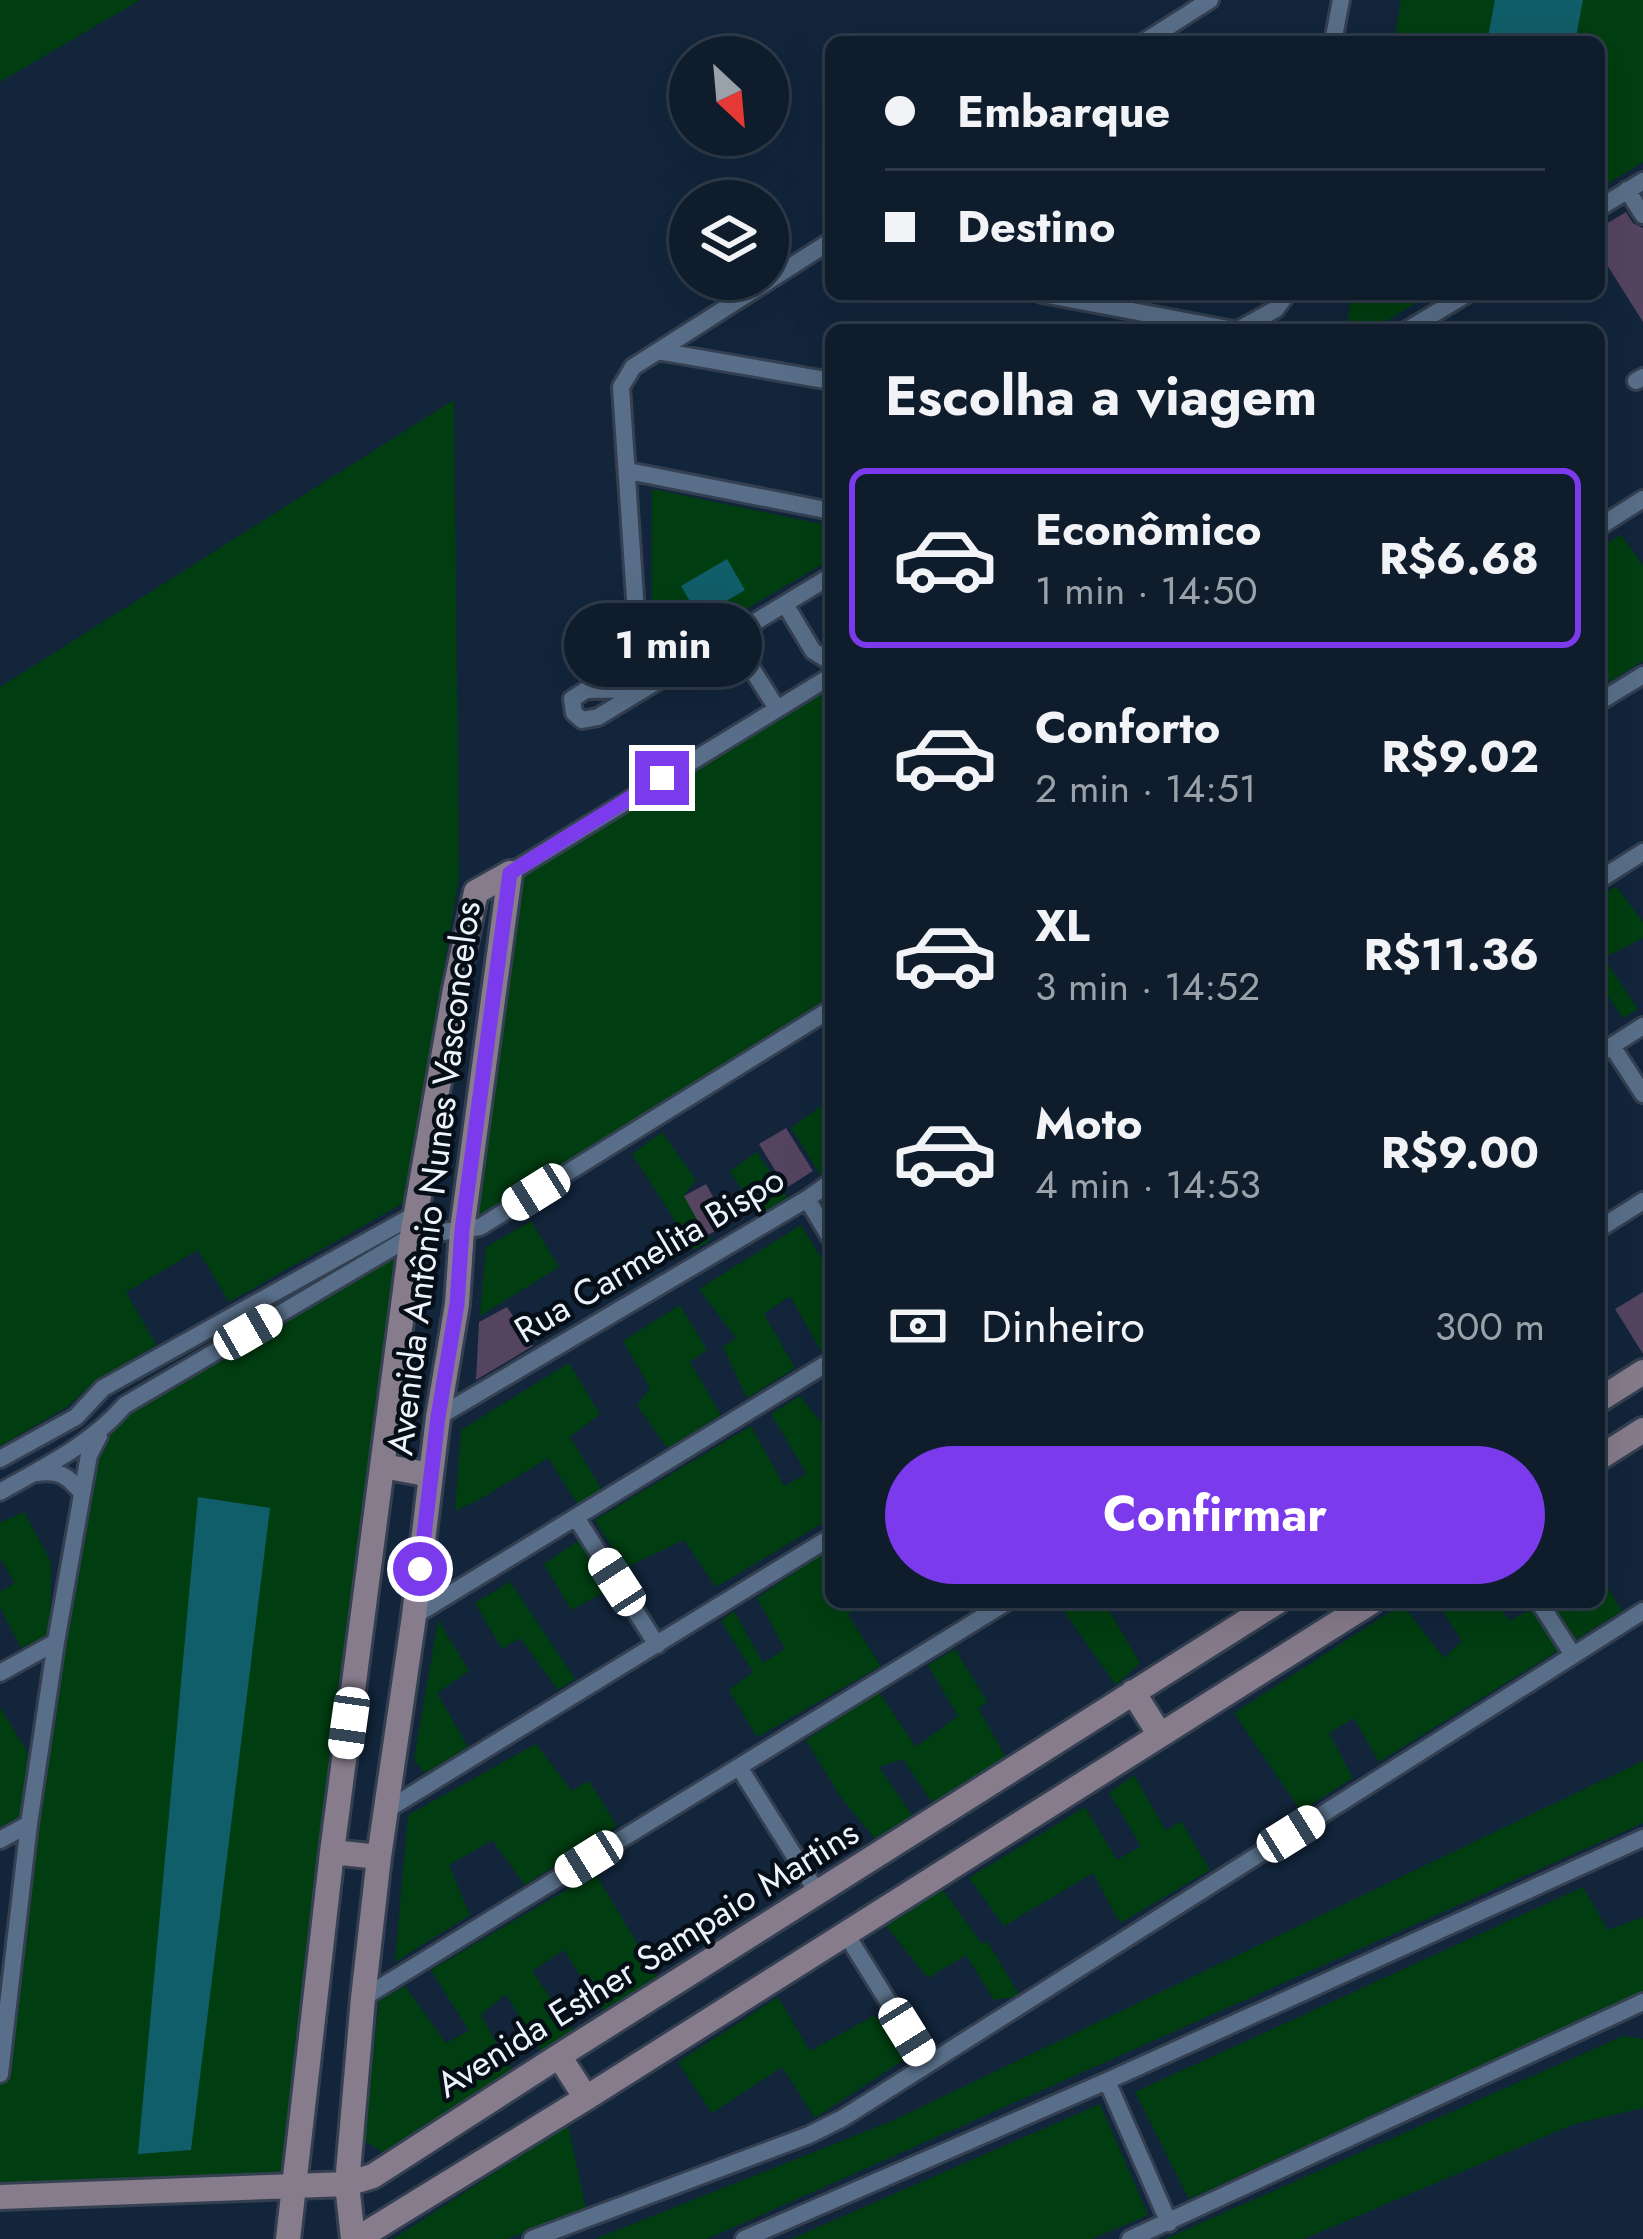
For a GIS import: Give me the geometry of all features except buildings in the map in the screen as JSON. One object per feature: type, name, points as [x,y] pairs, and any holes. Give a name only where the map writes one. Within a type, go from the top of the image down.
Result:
[{"type":"street","points":[[1153,36],[1210,0]]},
{"type":"street","points":[[1334,36],[1341,0]]},
{"type":"street","points":[[1605,204],[1635,185],[1643,215]]},
{"type":"street","points":[[823,253],[633,367],[621,387],[640,688],[825,580]]},
{"type":"street","points":[[1074,300],[1204,324]]},
{"type":"street","points":[[1247,324],[1276,309],[1283,300]]},
{"type":"street","points":[[1417,324],[1457,300]]},
{"type":"street","points":[[658,351],[825,380]]},
{"type":"street","points":[[628,471],[825,511]]},
{"type":"street","points":[[1605,523],[1643,499]]},
{"type":"street","points":[[785,604],[813,651],[825,657]]},
{"type":"street","points":[[731,636],[776,707]]},
{"type":"street","points":[[1605,698],[1643,674]]},
{"type":"street","points":[[510,873],[825,679]]},
{"type":"street","points":[[1605,876],[1643,852]]},
{"type":"street","name":"Avenida Antônio Nunes Vasconcelos","points":[[288,2239],[332,1852],[414,1225],[476,892],[510,873]]},
{"type":"street","name":"Avenida Antônio Nunes Vasconcelos","points":[[355,2239],[347,2184],[363,1998],[510,873]]},
{"type":"street","points":[[0,1460],[76,1418],[104,1388],[414,1225],[479,1227],[825,1014]]},
{"type":"street","points":[[1643,1026],[1606,1050],[1643,1094]]},
{"type":"street","name":"Rua Carmelita Bispo","points":[[438,1417],[825,1186]]},
{"type":"street","points":[[807,1199],[825,1229]]},
{"type":"street","points":[[1605,1225],[1643,1202]]},
{"type":"street","points":[[0,2074],[29,1824],[88,1455],[125,1405],[414,1225]]},
{"type":"street","points":[[414,1616],[825,1365]]},
{"type":"street","points":[[1605,1396],[1643,1372]]},
{"type":"street","points":[[0,1492],[103,1430]]},
{"type":"street","points":[[1605,1454],[1643,1430]]},
{"type":"street","points":[[383,1466],[431,1475]]},
{"type":"street","points":[[34,1474],[53,1471],[82,1492]]},
{"type":"street","points":[[577,1519],[657,1646]]},
{"type":"street","points":[[385,1811],[825,1541]]},
{"type":"street","points":[[363,1998],[997,1608]]},
{"type":"street","name":"Avenida Esther Sampaio Martins","points":[[0,2198],[347,2184],[373,2176],[1267,1608]]},
{"type":"street","points":[[355,2239],[1361,1608]]},
{"type":"street","points":[[1543,1608],[1573,1655]]},
{"type":"street","points":[[532,2239],[843,2118],[1643,1611]]},
{"type":"street","points":[[0,1672],[56,1642]]},
{"type":"street","points":[[1133,1692],[1160,1735]]},
{"type":"street","points":[[740,1767],[818,1892]]},
{"type":"street","points":[[0,1840],[29,1824]]},
{"type":"street","points":[[744,2239],[1643,1838]]},
{"type":"street","points":[[332,1852],[379,1857]]},
{"type":"street","points":[[846,1934],[927,2064]]},
{"type":"street","points":[[1130,2239],[1639,2010]]},
{"type":"street","points":[[559,2056],[586,2098]]},
{"type":"street","points":[[1107,2081],[1168,2222]]},
{"type":"green space","points":[[0,0],[140,0],[0,82]]},
{"type":"green space","points":[[1401,0],[1643,0],[1643,162],[1605,185],[1605,36],[1395,36]]},
{"type":"green space","points":[[1351,300],[1420,300],[1382,324],[1347,324]]},
{"type":"green space","points":[[454,400],[459,877],[405,1202],[229,1302],[198,1250],[126,1292],[156,1345],[97,1380],[67,1407],[0,1446],[0,687]]},
{"type":"green space","points":[[652,489],[825,525],[825,563],[651,665]]},
{"type":"green space","points":[[1621,535],[1643,565],[1643,661],[1609,682],[1605,676],[1605,544]]},
{"type":"green space","points":[[825,680],[825,1013],[462,1230],[510,873]]},
{"type":"green space","points":[[1616,886],[1643,922],[1643,938],[1605,957],[1605,893]]},
{"type":"green space","points":[[1605,960],[1638,1009],[1623,1018],[1605,992]]},
{"type":"green space","points":[[825,1103],[825,1175],[822,1177],[791,1128]]},
{"type":"green space","points":[[662,1132],[696,1180],[684,1195],[711,1240],[694,1250],[632,1154]]},
{"type":"green space","points":[[757,1152],[788,1199],[758,1216],[730,1171]]},
{"type":"green space","points":[[531,1221],[559,1267],[480,1316],[486,1247]]},
{"type":"green space","points":[[801,1225],[825,1263],[825,1349],[821,1351],[790,1296],[764,1314],[795,1368],[747,1398],[723,1347],[736,1338],[699,1289]]},
{"type":"green space","points":[[412,1236],[295,2186],[0,2197],[0,2074],[89,1455],[125,1405]]},
{"type":"green space","points":[[680,1305],[707,1350],[690,1362],[721,1415],[667,1448],[637,1405],[650,1388],[623,1341]]},
{"type":"green space","points":[[569,1363],[600,1414],[570,1437],[604,1493],[579,1506],[548,1458],[455,1511],[461,1430]]},
{"type":"green space","points":[[800,1396],[825,1427],[825,1522],[716,1587],[684,1540],[625,1568],[595,1520],[751,1426],[784,1486],[807,1474],[771,1414]]},
{"type":"green space","points":[[24,1512],[51,1562],[50,1634],[21,1648],[0,1607],[0,1592],[15,1583],[0,1558],[0,1523]]},
{"type":"green space","points":[[579,1540],[608,1590],[571,1610],[544,1564]]},
{"type":"green space","points":[[825,1552],[825,1608],[856,1608],[848,1615],[881,1666],[757,1737],[729,1690],[753,1672],[721,1621],[734,1611],[763,1663],[785,1649],[757,1598]]},
{"type":"green space","points":[[510,1582],[575,1679],[558,1690],[520,1638],[502,1649],[475,1603]]},
{"type":"green space","points":[[1605,1583],[1622,1611],[1575,1640],[1556,1608],[1605,1608]]},
{"type":"green space","points":[[1061,1608],[1108,1608],[1140,1663],[1116,1685]]},
{"type":"green space","points":[[1396,1608],[1405,1608],[1444,1658],[1462,1641],[1441,1608],[1501,1608],[1509,1621],[1533,1608],[1559,1650],[1379,1762],[1354,1718],[1329,1733],[1353,1778],[1301,1811],[1234,1713]]},
{"type":"green space","points":[[438,1620],[469,1671],[437,1693],[468,1747],[425,1773],[414,1760]]},
{"type":"green space","points":[[955,1649],[987,1702],[978,1708],[1007,1759],[932,1802],[903,1759],[879,1767],[912,1815],[875,1839],[840,1796],[806,1740],[879,1692],[916,1747],[958,1716],[928,1665]]},
{"type":"green space","points":[[0,1707],[28,1753],[22,1815],[0,1827]]},
{"type":"green space","points":[[536,1744],[572,1791],[589,1781],[617,1826],[525,1885],[492,1840],[449,1865],[470,1915],[395,1962],[408,1815]]},
{"type":"green space","points":[[1643,1761],[1643,1823],[707,2239],[595,2239],[892,2121]]},
{"type":"green space","points":[[1134,1775],[1166,1831],[1181,1821],[1210,1870],[1120,1923],[1093,1873],[1004,1926],[969,1878],[1085,1807],[1117,1860],[1141,1846],[1109,1793]]},
{"type":"green space","points":[[595,1873],[657,1977],[603,2011],[564,1950],[532,1971],[573,2030],[541,2052],[506,1994],[481,2015],[513,2072],[384,2153],[364,2140],[379,2001],[405,1986],[446,2043],[469,2031],[431,1970]]},
{"type":"green space","points":[[1583,1887],[1608,1930],[1643,1917],[1643,1992],[1189,2199],[1135,2092]]},
{"type":"green space","points":[[943,1890],[982,1944],[987,1941],[1020,1996],[994,2000],[966,1955],[928,1978],[885,1925]]},
{"type":"green space","points":[[778,1997],[810,2051],[875,2015],[905,2059],[815,2118],[782,2067],[712,2113],[678,2062]]},
{"type":"green space","points":[[1623,2036],[1643,2039],[1643,2108],[1574,2124],[1304,2239],[1165,2239]]},
{"type":"green space","points":[[1100,2104],[1148,2215],[1092,2239],[791,2239]]},
{"type":"green space","points":[[568,2125],[586,2209],[508,2239],[393,2239]]},
{"type":"shaded area","points":[[1495,0],[1583,0],[1576,36],[1488,36]]},
{"type":"shaded area","points":[[727,559],[745,590],[699,617],[681,586]]},
{"type":"shaded area","points":[[198,1497],[270,1508],[191,2150],[138,2154]]},
{"type":"route","points":[[420,1569],[510,873],[662,778]]}]
